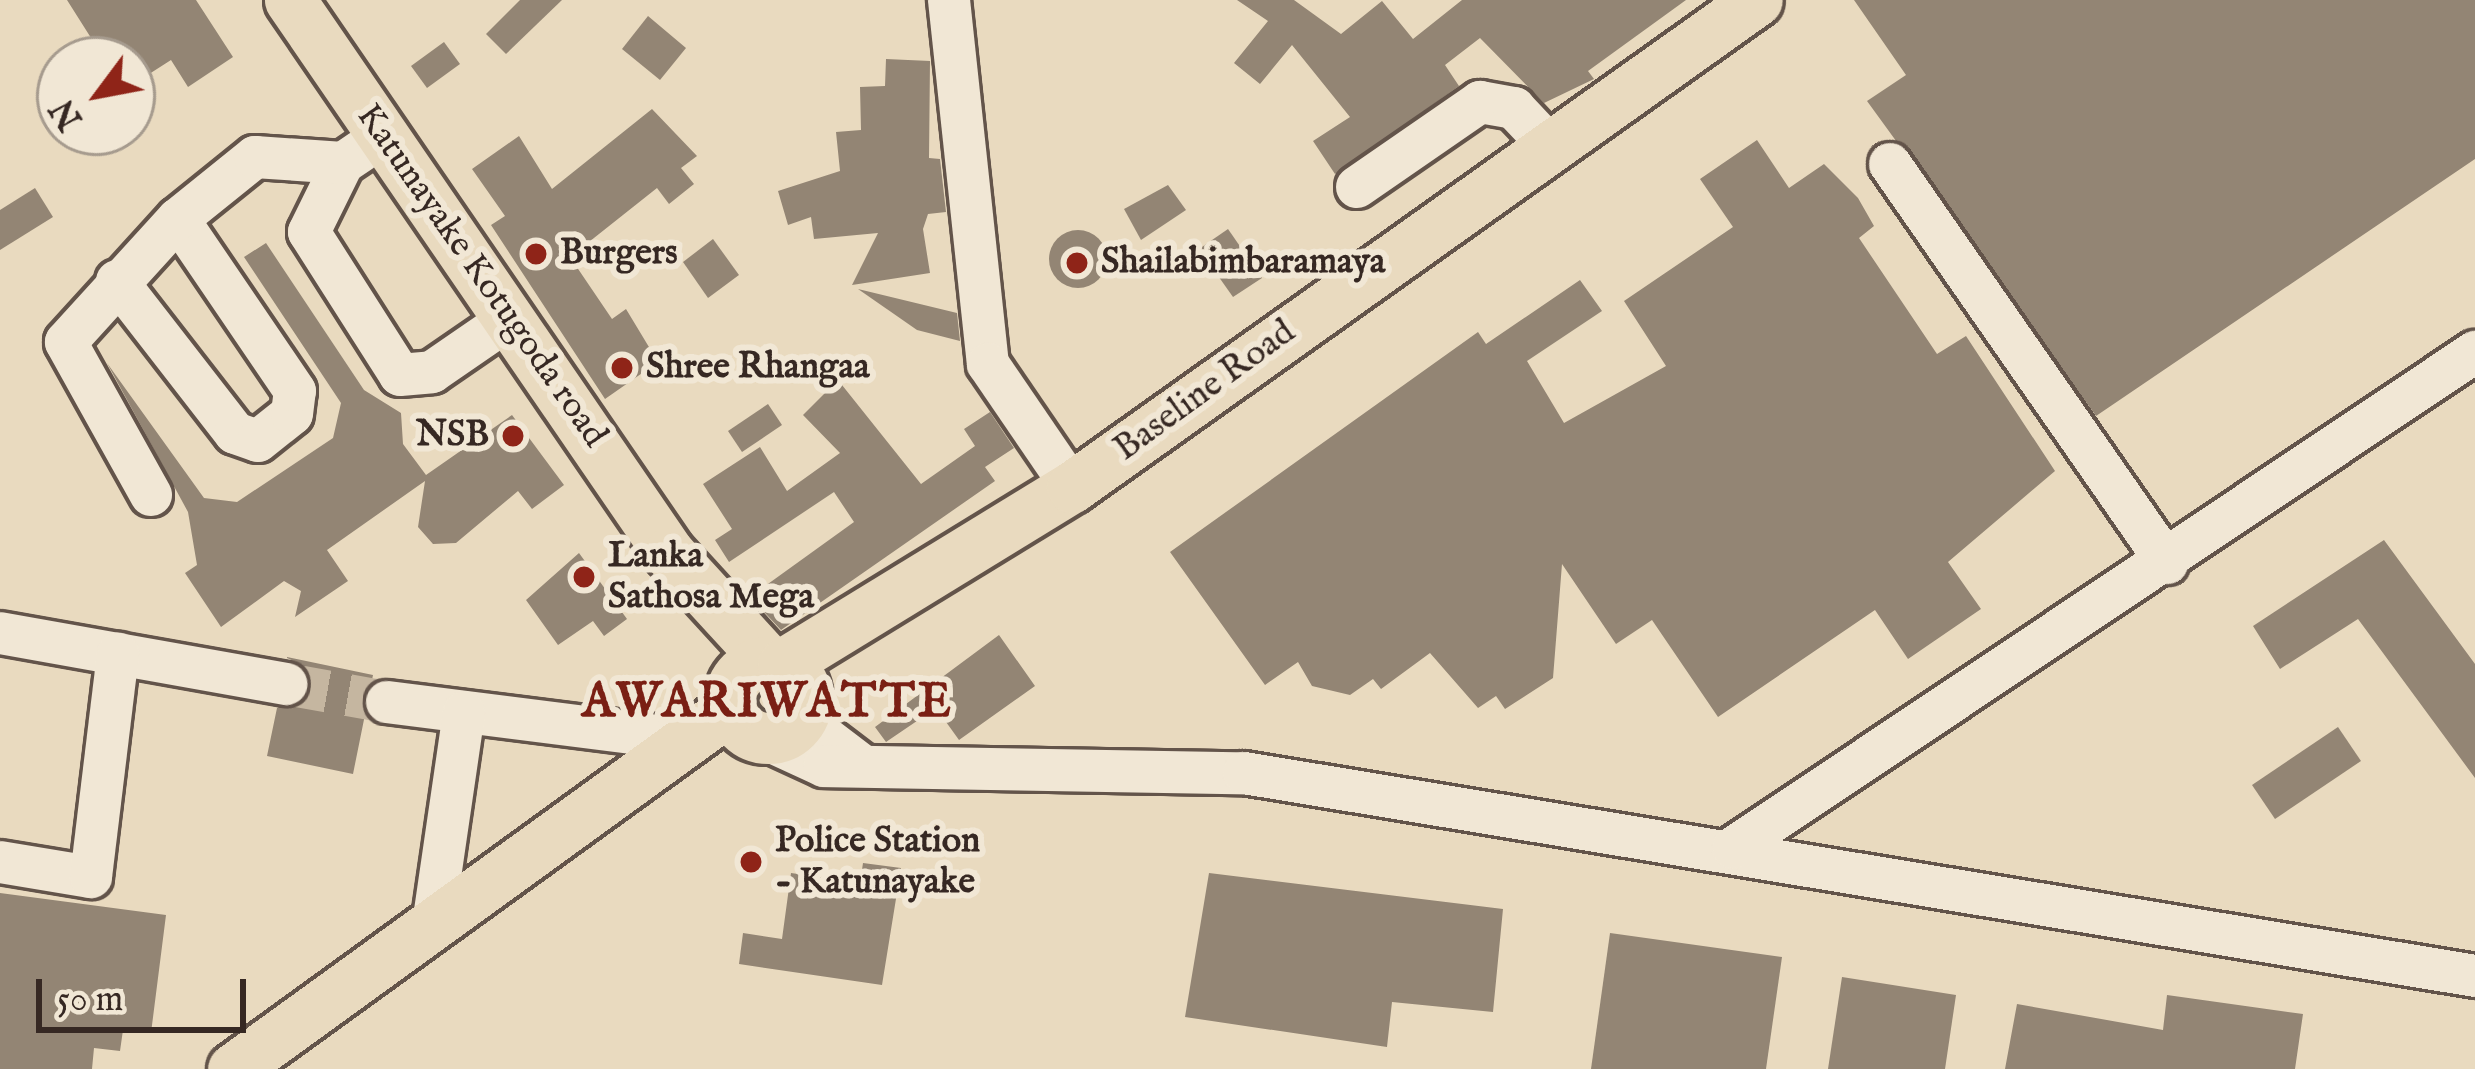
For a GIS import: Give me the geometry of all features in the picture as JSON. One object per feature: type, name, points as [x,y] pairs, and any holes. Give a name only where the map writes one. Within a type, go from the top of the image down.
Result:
[{"type":"main road","name":"Katunayake Kotugoda road","points":[[290,0],[363,150],[512,317],[766,702]]},
{"type":"main road","name":"Baseline Road","points":[[559,834],[766,702],[885,609],[1072,487],[1746,3]]},
{"type":"main road","name":"Baseline Road","points":[[232,1069],[559,834],[678,739],[766,702]]},
{"type":"street","points":[[949,0],[988,364],[1072,487]]},
{"type":"street","points":[[1357,187],[1480,102],[1514,108],[1549,145]]},
{"type":"street","points":[[151,495],[67,359],[66,342],[178,219],[255,158],[363,150]]},
{"type":"street","points":[[363,150],[309,232],[400,375],[432,373],[512,317]]},
{"type":"street","points":[[1890,164],[2167,563]]},
{"type":"street","points":[[117,281],[235,433],[258,441],[292,414],[295,391],[178,219]]},
{"type":"street","points":[[1733,848],[2167,563],[2475,352]]},
{"type":"street","points":[[0,633],[286,684]]},
{"type":"street","points":[[0,862],[91,877],[118,654]]},
{"type":"street","points":[[387,702],[678,739]]},
{"type":"street","points":[[766,702],[860,763],[1244,772],[1733,848],[2475,976]]},
{"type":"street","points":[[434,925],[464,712]]},
{"type":"building","points":[[67,0],[196,0],[233,57],[188,87],[171,60],[156,70],[156,36],[90,36]]},
{"type":"building","points":[[520,0],[562,0],[506,54],[486,34]]},
{"type":"building","points":[[1237,0],[1294,0],[1341,34],[1382,1],[1413,39],[1462,0],[1686,0],[1588,71],[1594,79],[1544,103],[1480,38],[1445,65],[1459,86],[1335,174],[1313,141],[1350,117],[1292,45],[1260,84],[1234,63],[1268,21]]},
{"type":"building","points":[[1854,0],[2475,0],[2475,159],[2096,416],[1867,101],[1906,75]]},
{"type":"building","points":[[648,16],[686,48],[660,80],[622,49]]},
{"type":"building","points":[[444,42],[460,64],[427,88],[411,66]]},
{"type":"building","points":[[886,59],[930,61],[929,158],[940,159],[946,212],[928,214],[923,229],[930,273],[852,285],[878,233],[814,239],[811,217],[788,225],[778,191],[840,171],[836,132],[861,130],[860,87],[885,86]]},
{"type":"building","points":[[652,109],[697,156],[681,168],[694,184],[669,204],[657,188],[570,257],[612,319],[626,309],[658,362],[605,399],[491,225],[505,216],[472,169],[519,136],[552,189]]},
{"type":"building","points":[[1757,140],[1789,188],[1824,164],[1858,198],[1874,226],[1859,238],[1937,354],[1966,336],[2055,471],[1948,562],[1981,609],[1908,659],[1875,610],[1718,717],[1652,620],[1616,644],[1562,564],[1553,678],[1505,709],[1496,696],[1478,708],[1430,653],[1381,689],[1373,679],[1350,695],[1312,686],[1298,662],[1265,685],[1170,552],[1478,332],[1486,344],[1580,280],[1602,311],[1527,361],[1564,423],[1666,366],[1624,301],[1733,227],[1700,179]]},
{"type":"building","name":"Shailabimbaramaya","points":[[1168,185],[1186,210],[1141,240],[1124,209]]},
{"type":"building","points":[[35,188],[53,217],[0,250],[0,210]]},
{"type":"building","name":"Shailabimbaramaya","points":[[1228,229],[1262,278],[1233,297],[1199,249]]},
{"type":"building","name":"Shailabimbaramaya","points":[[1078,230],[1098,239],[1107,259],[1098,279],[1078,288],[1058,279],[1049,259],[1058,239]]},
{"type":"building","points":[[713,239],[739,275],[708,298],[683,262]]},
{"type":"building","points":[[266,243],[364,390],[401,413],[403,444],[426,475],[512,415],[564,485],[532,509],[518,491],[456,543],[433,544],[418,527],[425,481],[327,550],[348,581],[295,617],[301,591],[284,581],[221,627],[185,573],[197,565],[188,512],[107,363],[204,498],[237,502],[333,438],[341,403],[244,257]]},
{"type":"building","points":[[858,289],[957,313],[960,341],[917,330]]},
{"type":"building","points":[[838,380],[921,484],[975,446],[964,429],[990,412],[1014,448],[985,467],[995,481],[781,630],[750,597],[854,522],[834,492],[729,562],[715,540],[732,529],[703,484],[760,447],[787,491],[840,453],[803,415]]},
{"type":"building","points":[[768,404],[782,425],[742,452],[728,431]]},
{"type":"building","points":[[2384,540],[2475,664],[2475,778],[2358,619],[2280,669],[2253,626]]},
{"type":"building","points":[[579,553],[627,619],[604,636],[593,621],[558,645],[526,600]]},
{"type":"building","points":[[999,635],[1035,686],[959,740],[936,708],[886,742],[875,727]]},
{"type":"building","points":[[287,657],[373,675],[353,774],[267,756],[277,708],[311,690],[303,665]]},
{"type":"building","points":[[2338,727],[2361,761],[2275,819],[2252,785]]},
{"type":"building","points":[[863,863],[901,868],[882,985],[739,964],[743,933],[782,939],[791,873],[860,883]]},
{"type":"building","points":[[1209,873],[1503,909],[1493,1012],[1392,1002],[1387,1047],[1185,1017]]},
{"type":"building","points":[[0,893],[166,915],[151,1033],[123,1030],[120,1051],[94,1048],[92,1069],[0,1069]]},
{"type":"building","points":[[1610,933],[1782,957],[1766,1069],[1591,1069]]},
{"type":"building","points":[[1842,977],[1956,995],[1945,1069],[1828,1069]]},
{"type":"building","points":[[2167,995],[2303,1014],[2295,1069],[2005,1069],[2017,1004],[2163,1030]]},
{"type":"tunnel","points":[[286,684],[387,702]]},
{"type":"place","name":"Burgers","points":[[536,254]]},
{"type":"place","name":"Shailabimbaramaya","points":[[1077,263]]},
{"type":"place","name":"Shree Rhangaa","points":[[622,368]]},
{"type":"place","name":"NSB","points":[[513,436]]},
{"type":"place","name":"Lanka Sathosa Mega","points":[[584,577]]},
{"type":"place","name":"Police Station - Katunayake","points":[[751,862]]},
{"type":"district","name":"AWARIWATTE","points":[[768,704]]}]
